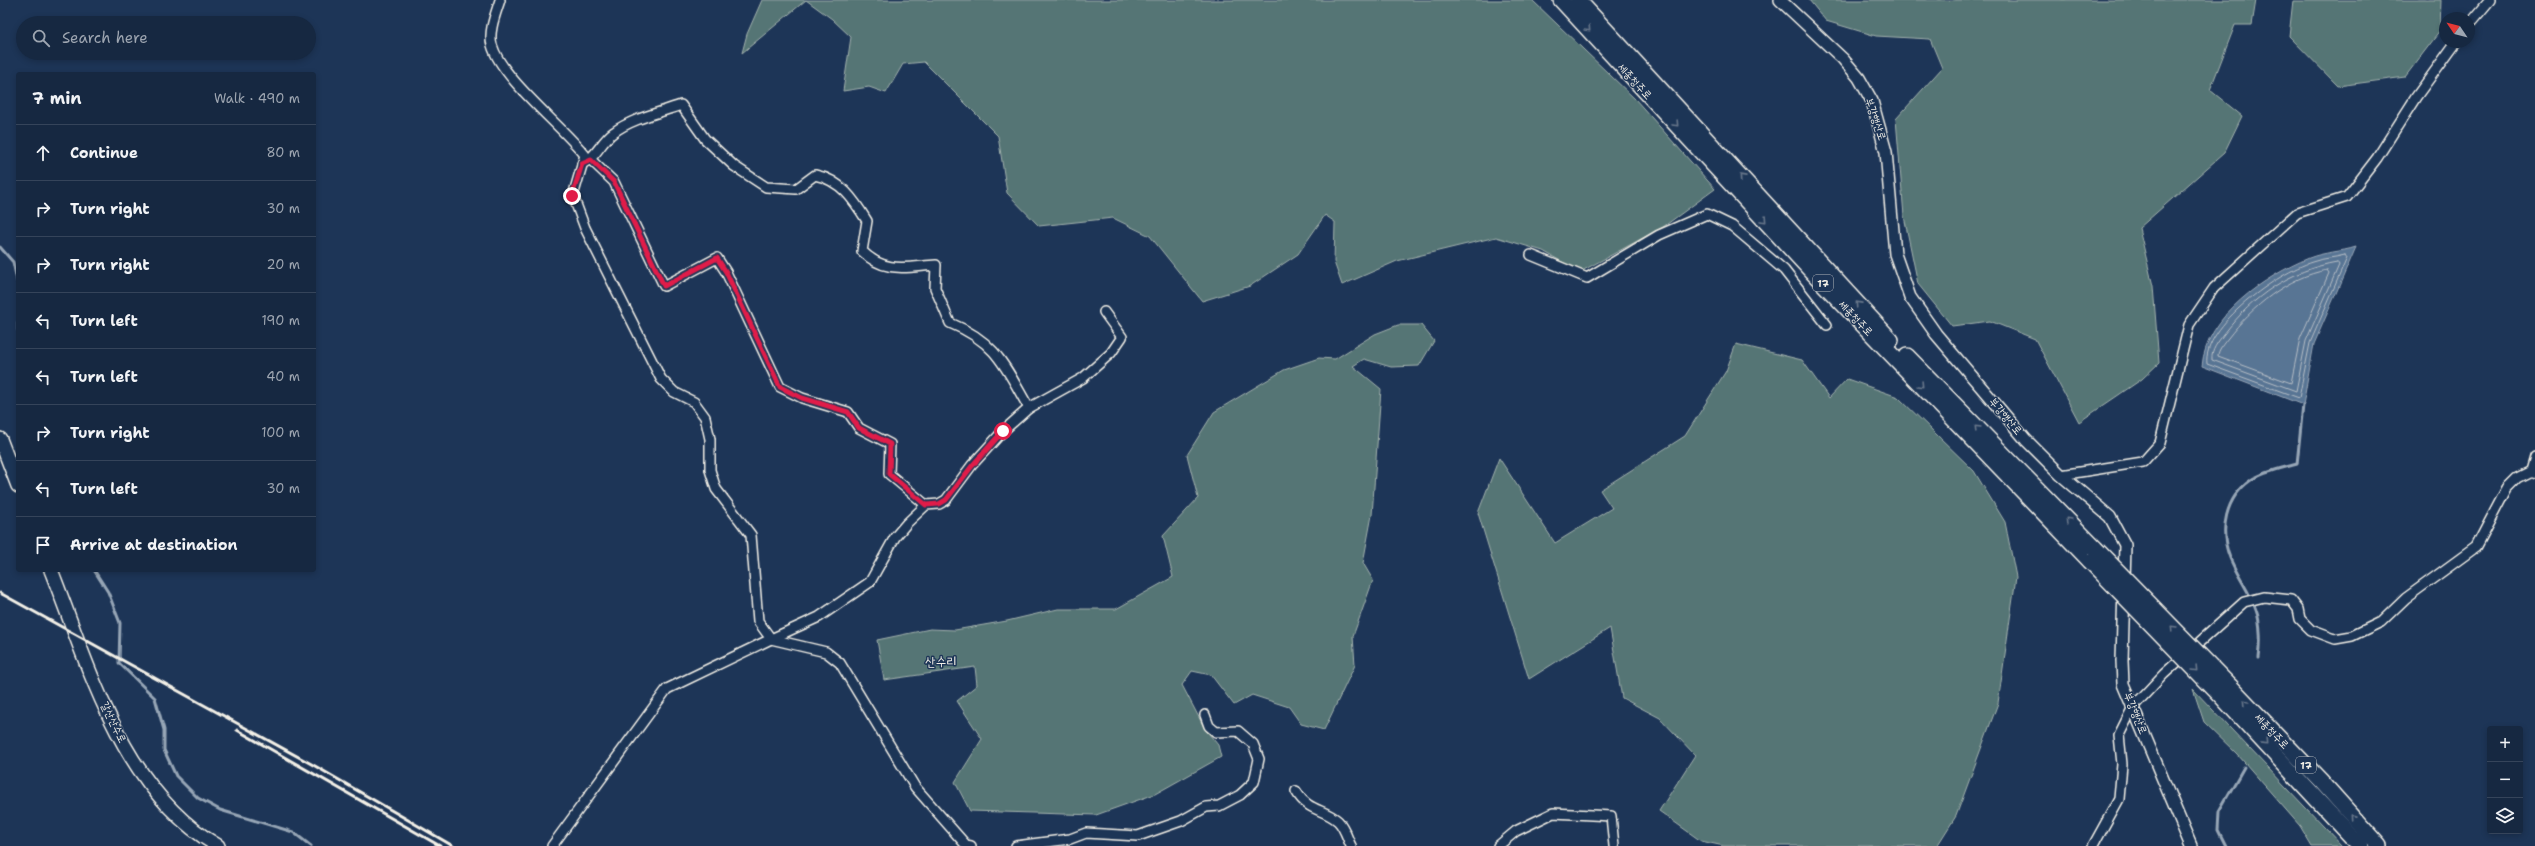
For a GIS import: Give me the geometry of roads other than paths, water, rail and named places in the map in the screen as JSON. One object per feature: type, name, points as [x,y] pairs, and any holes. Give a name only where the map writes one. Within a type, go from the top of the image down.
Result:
[{"type":"highway","name":"세종청주로","points":[[1561,0],[1815,275],[2093,555]]},
{"type":"highway","name":"세종청주로","points":[[1578,0],[1889,338],[2093,555]]},
{"type":"highway","name":"17","points":[[2093,555],[2224,690]]},
{"type":"highway","name":"세종청주로","points":[[2224,690],[2360,846]]},
{"type":"highway","name":"세종청주로","points":[[2224,690],[2321,781],[2379,846]]},
{"type":"main road","points":[[0,440],[16,481]]},
{"type":"main road","name":"갈산산수로","points":[[52,572],[111,720],[136,765],[161,798],[180,818],[218,846]]},
{"type":"street","points":[[500,0],[494,20],[492,44],[506,73],[568,134],[584,155],[572,196],[585,228],[661,379],[674,392],[694,402],[705,417],[710,439],[710,470],[716,489],[751,535],[758,621],[771,640],[826,652],[840,663],[915,787],[966,845],[971,846]]},
{"type":"street","name":"부강행산로","points":[[1780,0],[1843,59],[1859,78],[1872,101],[1886,152],[1894,254],[1910,296],[1936,334],[2026,440],[2061,475],[2110,517],[2125,545],[2122,661],[2124,684],[2191,846]]},
{"type":"street","points":[[2475,18],[2490,0]]},
{"type":"street","points":[[2061,475],[2143,462],[2160,443],[2189,325],[2214,288],[2297,213],[2347,197],[2377,158],[2416,97],[2452,48]]},
{"type":"street","points":[[582,164],[591,160],[601,143],[614,131],[632,121],[681,105],[705,139],[734,166],[766,187],[796,190],[815,176],[824,177],[851,195],[867,220],[862,251],[871,260],[882,266],[936,265],[935,288],[950,323],[980,338],[999,356],[1029,408]]},
{"type":"street","points":[[591,160],[614,182],[664,286],[717,258],[726,272],[780,387],[802,398],[848,412],[859,428],[890,444],[889,474],[926,505]]},
{"type":"street","points":[[1531,255],[1587,278],[1659,235],[1707,214],[1732,226],[1784,270],[1827,325]]},
{"type":"street","points":[[552,846],[667,689],[819,617],[870,582],[895,537],[926,505],[939,504],[946,500],[972,466],[1003,431],[1029,408],[1083,378],[1111,353],[1122,337],[1104,312]]},
{"type":"street","points":[[2093,846],[2119,799],[2122,764],[2119,735],[2133,707],[2164,674],[2245,601],[2258,599],[2290,600],[2298,608],[2300,619],[2311,630],[2335,639],[2352,636],[2381,622],[2406,598],[2476,547],[2507,488],[2517,478],[2533,472],[2535,456]]},
{"type":"street","points":[[1016,846],[1070,839],[1086,833],[1138,836],[1181,821],[1206,807],[1219,806],[1240,795],[1254,782],[1259,759],[1253,744],[1238,731],[1220,734],[1216,732],[1209,726],[1205,715]]},
{"type":"street","points":[[1296,791],[1303,803],[1337,820],[1343,828],[1351,846]]},
{"type":"street","points":[[1498,846],[1516,831],[1553,813],[1611,816],[1614,846]]},
{"type":"water","points":[[2356,247],[2314,344],[2303,405],[2202,366],[2206,348],[2214,331],[2240,300],[2274,275],[2309,258]]},
{"type":"waterway","points":[[0,247],[13,262],[16,276]]},
{"type":"waterway","points":[[2259,658],[2260,634],[2258,615],[2230,558],[2225,537],[2225,526],[2230,505],[2242,487],[2251,480],[2267,472],[2297,464],[2303,405]]},
{"type":"waterway","points":[[95,572],[108,592],[120,623],[119,663],[155,698],[164,730],[164,750],[176,776],[198,798],[220,810],[293,832],[311,846]]},
{"type":"waterway","points":[[2226,846],[2218,830],[2219,811],[2244,767]]},
{"type":"railway","points":[[0,593],[315,766],[453,846]]},
{"type":"railway","points":[[237,730],[440,846]]},
{"type":"district","name":"산수리","points":[[941,661]]}]
